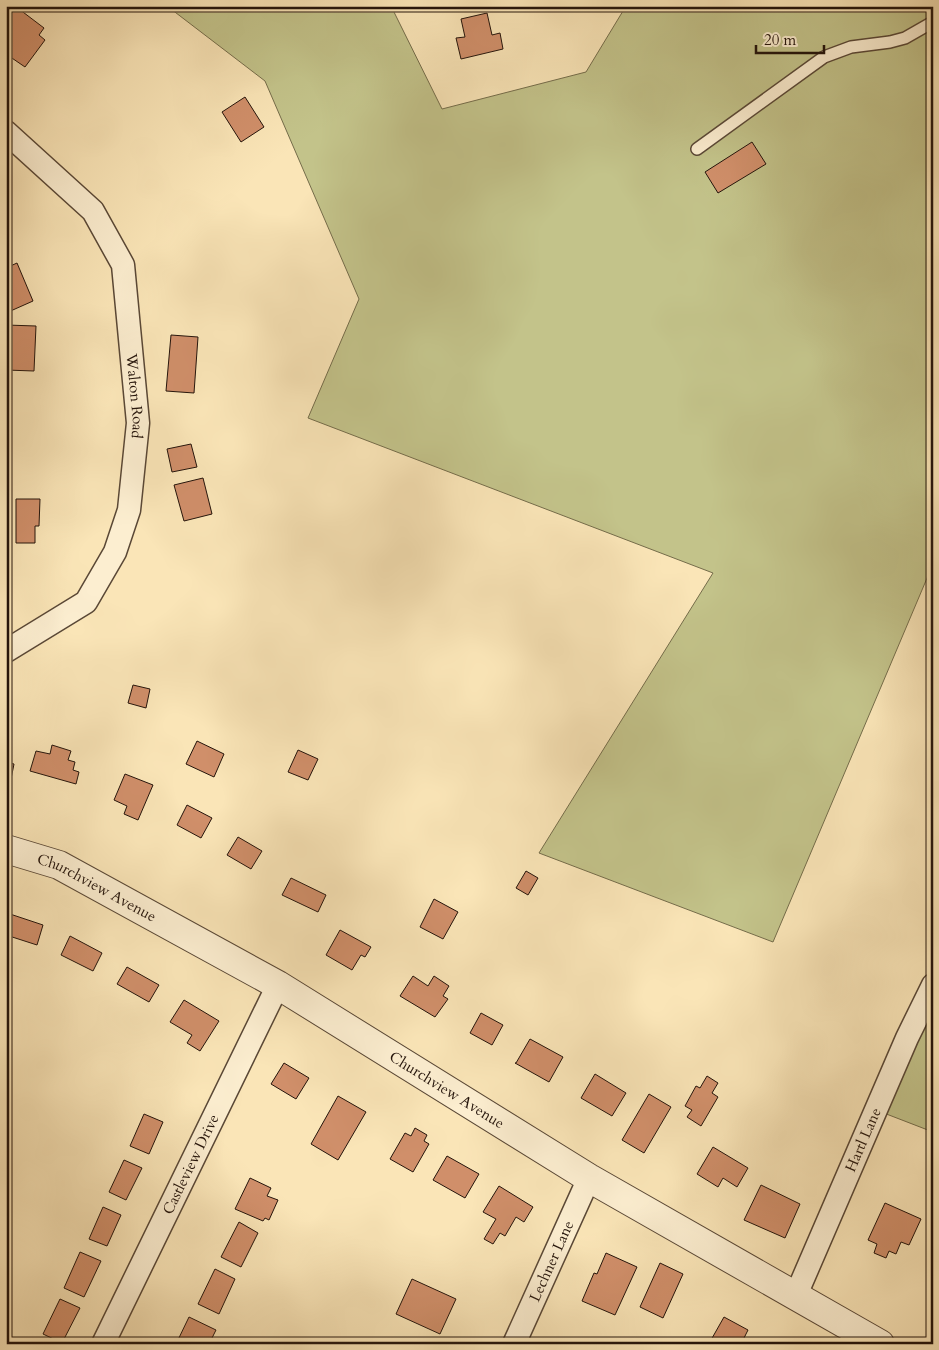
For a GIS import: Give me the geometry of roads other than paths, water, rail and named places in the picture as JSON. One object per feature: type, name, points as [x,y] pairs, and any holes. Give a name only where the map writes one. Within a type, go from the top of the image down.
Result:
[{"type":"street","name":"Walton Road","points":[[6,132],[93,211],[123,265],[138,423],[129,510],[115,552],[86,602],[6,651]]},
{"type":"street","name":"Churchview Avenue","points":[[6,850],[59,865],[278,984],[589,1178],[880,1344]]},
{"type":"street","name":"Castleview Drive","points":[[103,1344],[278,984]]},
{"type":"street","name":"Hartl Lane","points":[[796,1295],[907,1038],[933,985]]},
{"type":"street","name":"Lechner Lane","points":[[514,1344],[589,1178]]},
{"type":"lane","points":[[697,149],[824,57],[851,47],[905,38],[933,22]]}]
